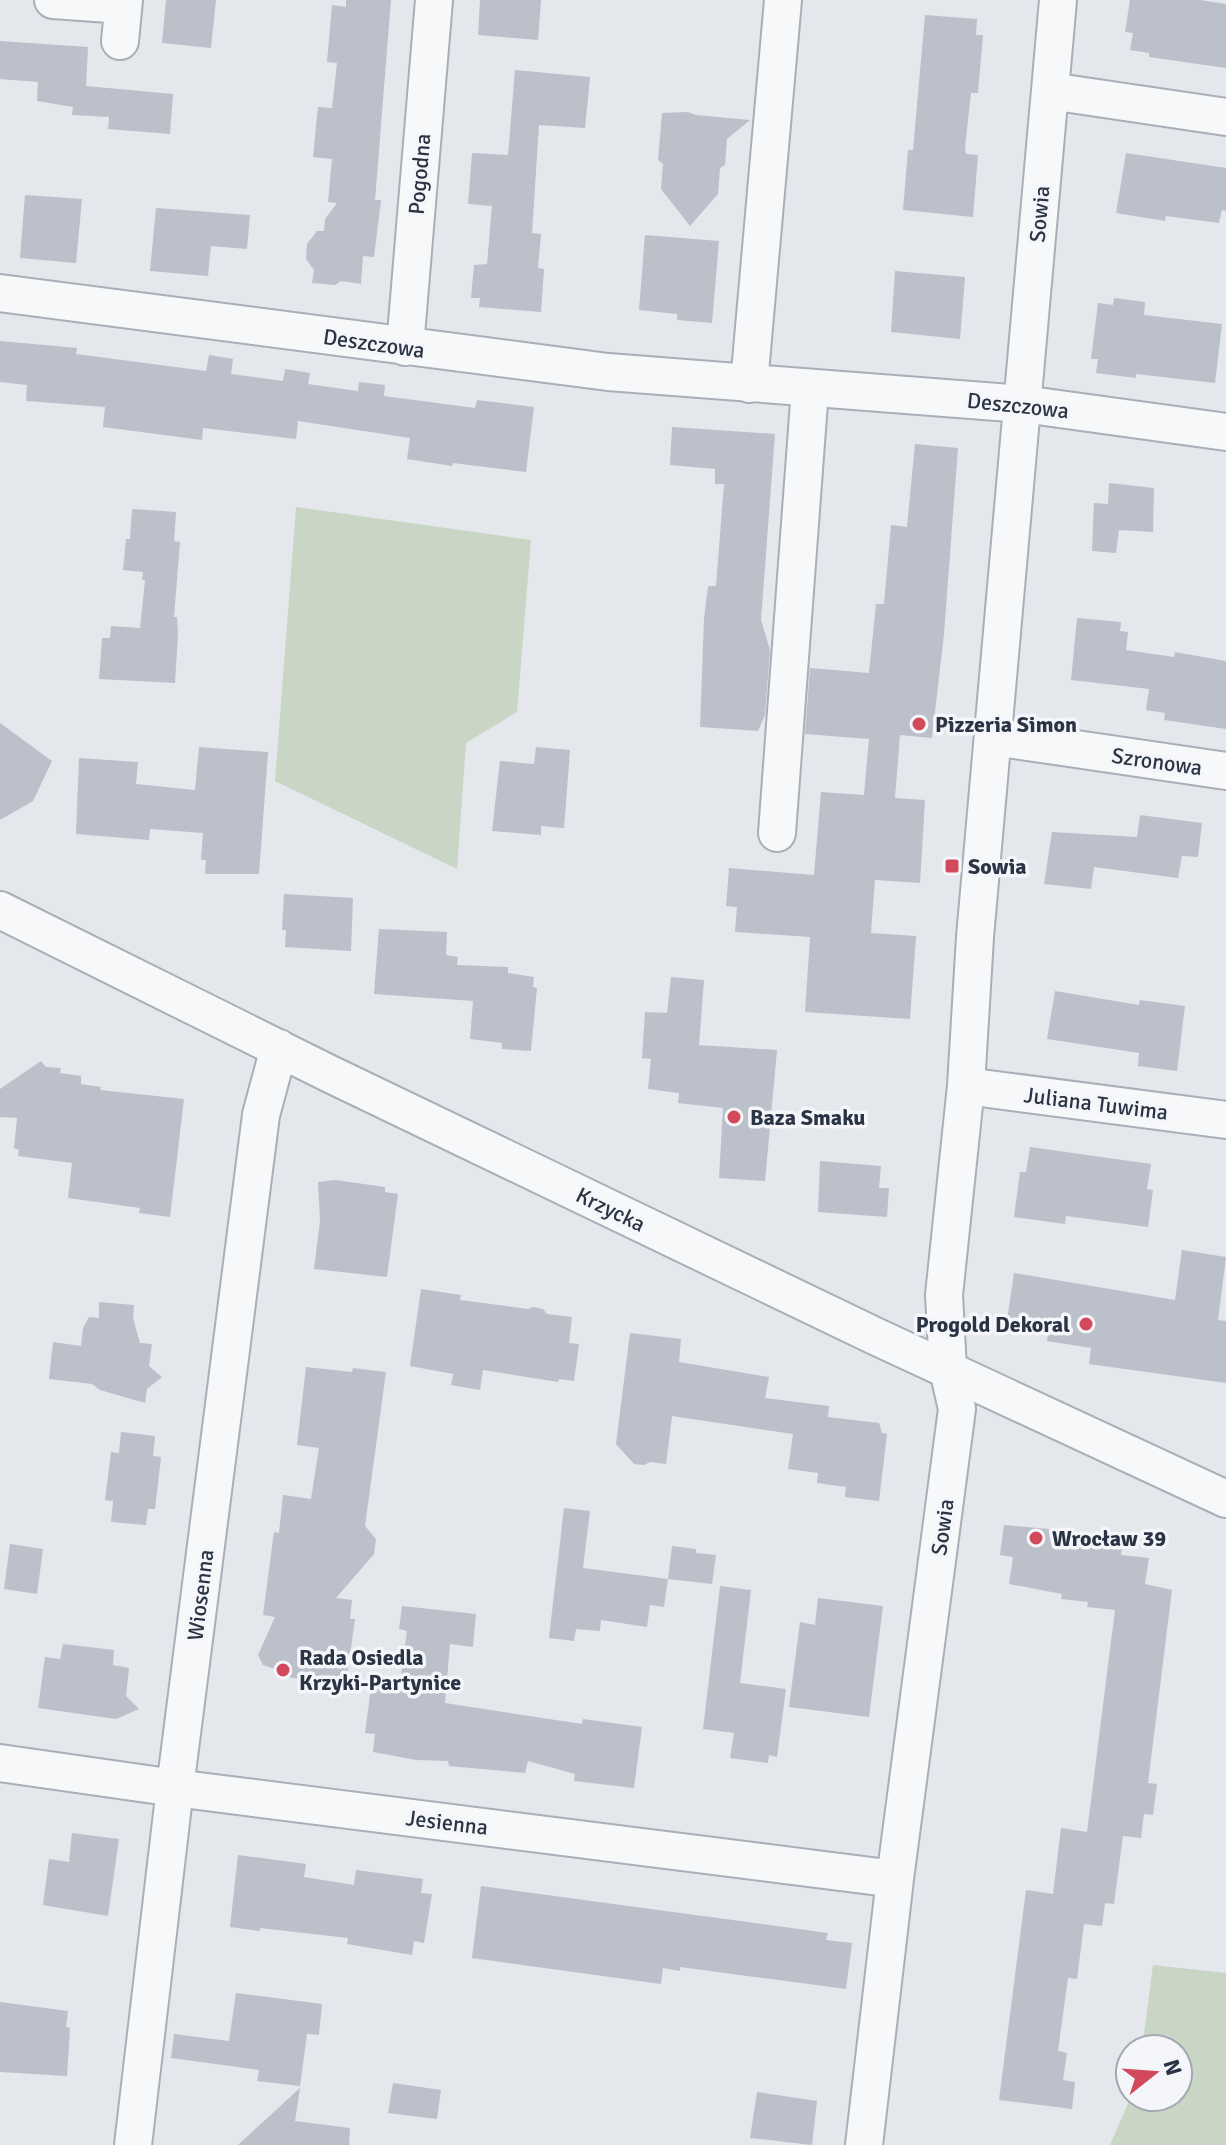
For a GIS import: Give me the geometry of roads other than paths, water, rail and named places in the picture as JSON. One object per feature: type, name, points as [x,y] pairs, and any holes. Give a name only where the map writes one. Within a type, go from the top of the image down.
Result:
[{"type":"street","points":[[53,0],[124,3],[120,41]]},
{"type":"street","name":"Pogodna","points":[[405,347],[434,0]]},
{"type":"street","points":[[749,384],[783,0]]},
{"type":"street","name":"Sowia","points":[[864,2145],[895,1879],[957,1409],[948,1369],[944,1295],[966,1086],[975,937],[1058,0]]},
{"type":"street","points":[[1050,91],[1226,117]]},
{"type":"street","name":"Deszczowa","points":[[0,293],[608,372],[1023,404],[1226,432]]},
{"type":"street","points":[[777,833],[810,389]]},
{"type":"street","name":"Szronowa","points":[[994,737],[1226,771]]},
{"type":"street","name":"Krzycka","points":[[0,910],[279,1048],[1226,1499]]},
{"type":"street","name":"Wiosenna","points":[[133,2145],[261,1115],[279,1048]]},
{"type":"street","name":"Juliana Tuwima","points":[[966,1086],[1226,1120]]},
{"type":"street","name":"Jesienna","points":[[0,1763],[895,1879]]},
{"type":"place","name":"Pizzeria Simon","points":[[919,724]]},
{"type":"place","name":"Sowia","points":[[952,866]]},
{"type":"place","name":"Baza Smaku","points":[[734,1117]]},
{"type":"place","name":"Progold Dekoral","points":[[1086,1324]]},
{"type":"place","name":"Wrocław 39","points":[[1036,1538]]},
{"type":"place","name":"Rada Osiedla Krzyki-Partynice","points":[[283,1670]]}]
